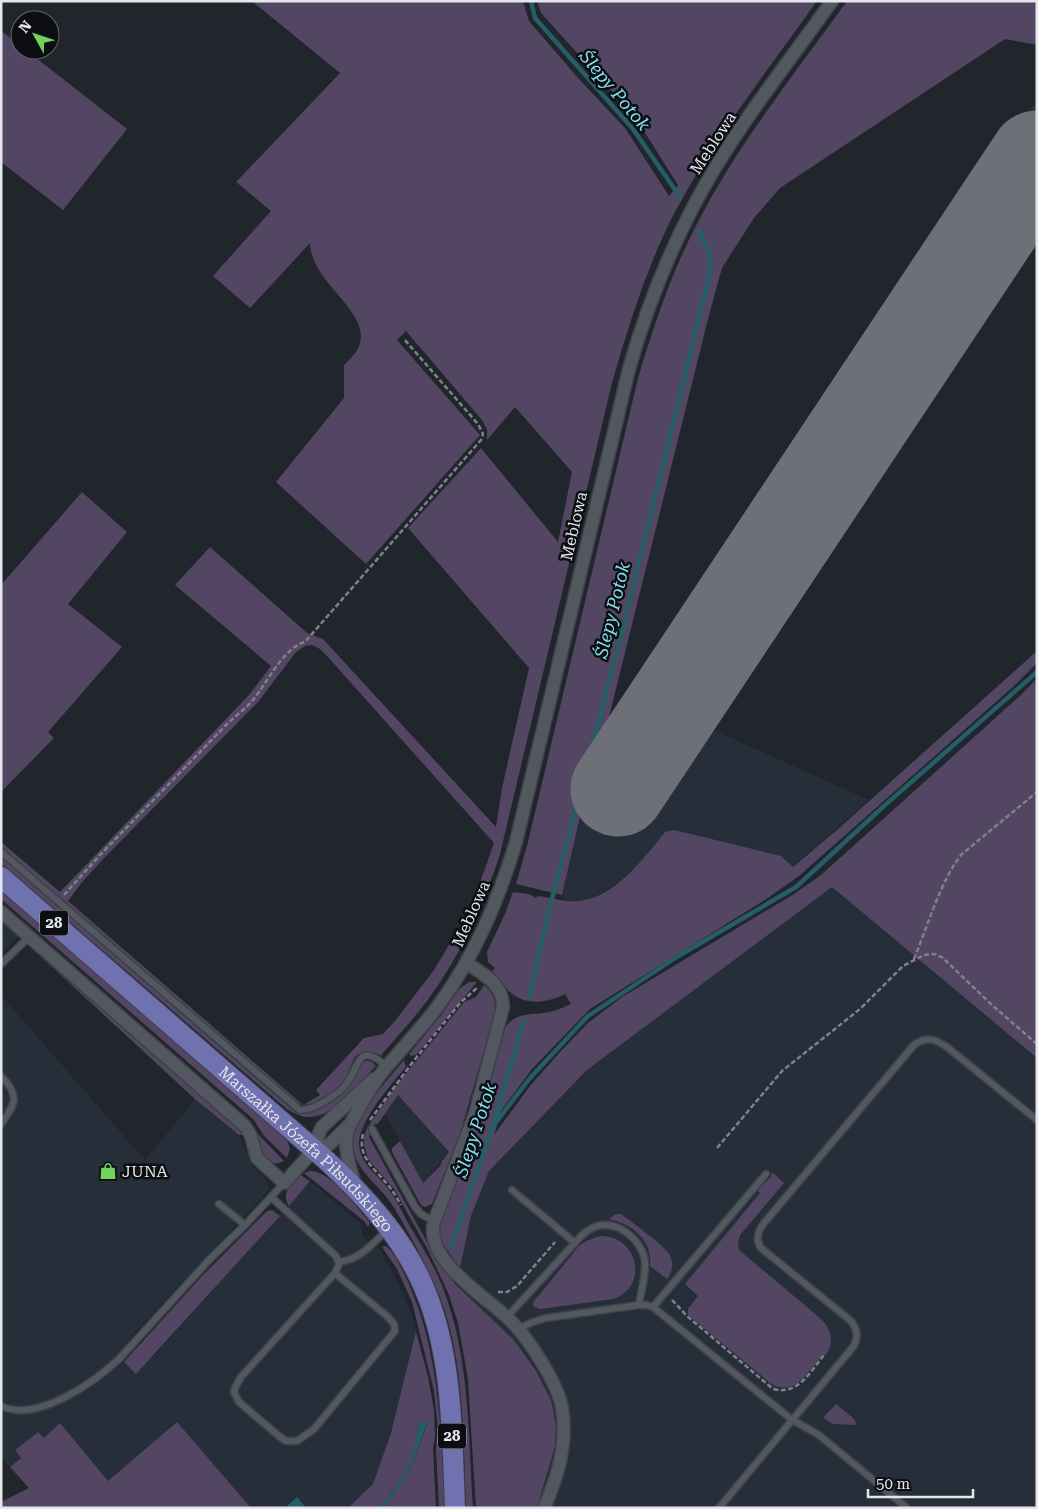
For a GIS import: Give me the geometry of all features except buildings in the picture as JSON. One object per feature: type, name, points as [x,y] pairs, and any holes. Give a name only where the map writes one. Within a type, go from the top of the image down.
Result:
[{"type":"main road","name":"Marszałka Józefa Piłsudskiego","points":[[1,877],[314,1150],[355,1188],[389,1228],[423,1284],[438,1329],[449,1397],[455,1508]]},
{"type":"street","name":"Meblowa","points":[[355,1188],[346,1148],[350,1125],[385,1070],[438,1007],[466,963],[481,936],[502,885],[516,842],[624,386],[654,290],[674,244],[714,169],[832,1]]},
{"type":"street","points":[[1,912],[245,1126],[251,1136],[257,1158],[284,1183],[314,1150]]},
{"type":"street","points":[[466,963],[496,985],[502,996],[503,1007],[475,1114],[434,1221],[432,1231],[434,1241],[450,1266],[518,1329],[552,1380],[562,1406],[563,1452],[554,1486],[544,1508]]},
{"type":"street","name":"Meblowa","points":[[314,1150],[318,1134],[326,1123],[385,1070]]},
{"type":"street","name":"Meblowa","points":[[314,1150],[330,1144],[350,1125]]},
{"type":"lane","points":[[1,852],[300,1110],[306,1110],[315,1106],[340,1090],[347,1083],[358,1061],[364,1056],[375,1057],[385,1070]]},
{"type":"lane","points":[[1,964],[29,937]]},
{"type":"lane","points":[[719,1508],[857,1339],[854,1325],[848,1318],[761,1248],[758,1242],[758,1234],[764,1222],[914,1045],[922,1040],[932,1039],[947,1047],[1037,1120]]},
{"type":"lane","points":[[1,1076],[13,1089],[14,1101],[1,1124]]},
{"type":"lane","points":[[368,1128],[415,1207],[420,1214],[434,1221]]},
{"type":"lane","points":[[653,1307],[766,1174]]},
{"type":"lane","points":[[1,1406],[14,1410],[34,1409],[60,1399],[104,1373],[284,1183]]},
{"type":"lane","points":[[512,1190],[574,1242]]},
{"type":"lane","points":[[271,1197],[336,1256],[339,1262],[335,1273],[241,1377],[235,1388],[235,1395],[241,1405],[286,1441],[297,1441],[314,1429],[394,1331],[394,1324],[388,1317],[335,1273]]},
{"type":"lane","points":[[219,1204],[245,1225]]},
{"type":"lane","points":[[507,1317],[574,1242],[591,1228],[606,1224],[619,1228],[635,1240],[641,1248],[645,1261],[639,1305]]},
{"type":"lane","points":[[339,1262],[359,1256],[389,1228]]},
{"type":"lane","points":[[518,1329],[546,1318],[639,1305],[653,1307],[792,1419],[819,1435],[907,1508]]},
{"type":"path","points":[[58,901],[229,722],[252,701],[284,657],[298,644],[304,642],[481,440],[482,430],[478,424],[404,339]]},
{"type":"path","points":[[914,959],[955,862],[962,854],[1037,792]]},
{"type":"path","points":[[717,1148],[782,1071],[860,1009],[903,966],[924,955],[935,954],[943,958],[1037,1044]]},
{"type":"path","points":[[402,1206],[390,1187],[364,1158],[361,1140],[377,1109],[412,1062],[460,1003],[481,983]]},
{"type":"path","points":[[493,1290],[504,1292],[514,1289],[554,1242]]},
{"type":"path","points":[[674,1295],[672,1301],[681,1311],[774,1388],[783,1391],[797,1386],[824,1355]]},
{"type":"shaded area","points":[[252,1],[523,1],[529,21],[578,78],[625,128],[669,196],[678,185],[635,117],[541,13],[537,1],[817,1],[707,157],[675,212],[647,274],[612,383],[500,854],[478,912],[460,949],[439,984],[422,1008],[382,1054],[383,1056],[364,1052],[359,1054],[355,1058],[342,1084],[335,1091],[309,1105],[304,1104],[320,1095],[316,1090],[364,1038],[383,1034],[434,970],[471,908],[494,843],[320,649],[312,645],[305,646],[296,652],[258,702],[106,856],[68,901],[302,1104],[296,1103],[1,848],[1,842],[60,892],[249,695],[271,666],[175,585],[210,547],[307,633],[323,639],[496,827],[502,788],[529,668],[408,528],[481,448],[558,542],[572,472],[515,407],[487,440],[487,429],[482,420],[406,331],[397,340],[480,435],[366,564],[276,482],[344,398],[344,365],[356,352],[360,343],[360,331],[356,319],[320,271],[313,257],[310,243],[250,308],[213,276],[271,211],[236,182],[340,73]]},
{"type":"shaded area","points":[[847,1],[1037,1],[1037,45],[1005,39],[780,188],[754,218],[722,268],[600,753],[592,765],[562,895],[516,884],[528,842],[638,378],[664,298],[698,222],[731,164],[768,109]]},
{"type":"shaded area","points":[[1,31],[10,38],[10,60],[39,60],[127,129],[63,210],[1,162]]},
{"type":"shaded area","points":[[1037,99],[1037,218],[698,723],[869,800],[792,867],[643,860],[622,879],[596,897],[582,901],[561,900],[592,765]]},
{"type":"shaded area","points":[[82,492],[127,532],[68,604],[122,647],[48,732],[54,738],[1,792],[1,585]]},
{"type":"shaded area","points":[[1037,651],[1037,663],[1014,686],[799,876],[765,900],[590,1009],[532,1069],[501,1111],[494,1135],[530,1086],[588,1023],[622,997],[794,894],[821,875],[1022,694],[1037,678],[1037,1058],[832,887],[587,1070],[489,1171],[471,1216],[460,1268],[438,1237],[440,1221],[476,1131],[504,1030],[512,1020],[521,1016],[550,1012],[571,1004],[565,994],[537,1002],[523,999],[510,992],[492,971],[495,968],[488,962],[487,952],[513,892],[529,894],[536,898],[537,896],[571,901],[589,899],[602,894],[615,886],[638,865],[665,832],[674,830],[781,856],[793,867]]},
{"type":"shaded area","points":[[1,857],[295,1112],[301,1114],[308,1113],[337,1097],[347,1089],[358,1068],[366,1061],[376,1066],[346,1098],[328,1111],[307,1117],[288,1110],[1,863]]},
{"type":"shaded area","points":[[832,887],[1037,1058],[1037,1508],[483,1508],[478,1415],[456,1286],[471,1216],[489,1171],[587,1070]]},
{"type":"shaded area","points":[[1,890],[287,1140],[290,1149],[287,1158],[264,1136],[254,1120],[1,899]]},
{"type":"shaded area","points":[[1,922],[18,937],[1,955]]},
{"type":"shaded area","points":[[38,954],[238,1128],[242,1135],[239,1135],[195,1099]]},
{"type":"shaded area","points":[[469,982],[477,982],[416,1055],[411,1056],[409,1054],[442,1014],[459,989]]},
{"type":"shaded area","points":[[484,985],[494,999],[494,1016],[460,1134],[432,1204],[425,1207],[421,1205],[392,1152],[392,1148],[400,1141],[423,1183],[440,1166],[449,1152],[398,1095],[377,1125],[376,1123],[371,1129],[369,1137],[438,1262],[456,1285],[514,1340],[536,1371],[551,1400],[556,1425],[555,1446],[537,1508],[476,1508],[468,1379],[458,1323],[449,1295],[428,1250],[394,1189],[368,1159],[364,1145],[367,1128],[396,1086],[464,1002],[476,997]]},
{"type":"shaded area","points":[[1,995],[145,1160],[195,1099],[239,1135],[252,1165],[267,1181],[269,1187],[266,1193],[129,1339],[138,1347],[124,1362],[153,1357],[310,1181],[361,1224],[363,1237],[379,1249],[391,1268],[410,1310],[416,1331],[391,1433],[373,1485],[348,1508],[251,1508],[177,1423],[108,1481],[60,1424],[43,1438],[38,1433],[15,1450],[21,1458],[10,1467],[1,1456]]},
{"type":"shaded area","points":[[404,1060],[406,1067],[377,1103],[364,1125],[360,1135],[360,1151],[366,1164],[392,1194],[426,1253],[441,1283],[450,1310],[458,1337],[463,1365],[473,1508],[466,1508],[463,1428],[458,1374],[448,1322],[440,1297],[430,1274],[393,1206],[362,1169],[354,1153],[354,1133],[364,1111]]},
{"type":"shaded area","points":[[398,1095],[449,1152],[423,1183],[385,1114]]},
{"type":"shaded area","points":[[256,1132],[284,1161],[272,1163],[264,1156]]},
{"type":"shaded area","points":[[310,1171],[325,1176],[341,1189],[370,1223],[368,1227],[364,1221],[304,1173]]},
{"type":"shaded area","points":[[772,1172],[784,1183],[740,1235],[738,1242],[739,1250],[820,1318],[827,1326],[831,1340],[826,1355],[823,1354],[800,1382],[786,1388],[778,1387],[769,1382],[688,1315],[688,1309],[698,1296],[685,1284],[760,1193],[757,1190],[771,1177]]},
{"type":"shaded area","points":[[300,1175],[310,1181],[289,1206],[286,1193],[290,1185]]},
{"type":"shaded area","points":[[272,1210],[280,1216],[136,1374],[124,1362],[201,1277],[267,1211]]},
{"type":"shaded area","points":[[616,1214],[621,1214],[666,1250],[671,1257],[672,1264],[671,1273],[667,1279],[650,1266],[648,1248],[639,1235],[626,1225],[609,1219]]},
{"type":"shaded area","points":[[600,1236],[613,1238],[631,1252],[635,1263],[635,1274],[632,1284],[625,1293],[613,1299],[540,1309],[534,1307],[533,1303],[535,1300],[579,1246],[586,1241]]},
{"type":"shaded area","points":[[386,1246],[396,1258],[408,1282],[427,1336],[433,1364],[440,1421],[445,1508],[439,1508],[436,1450],[438,1429],[434,1391],[412,1302],[397,1269],[382,1247]]},
{"type":"shaded area","points":[[416,1332],[428,1376],[434,1411],[435,1436],[433,1449],[436,1508],[382,1508],[398,1489],[414,1458],[427,1424],[419,1422],[416,1446],[412,1457],[405,1473],[390,1495],[378,1508],[348,1508],[373,1484],[391,1433]]},
{"type":"shaded area","points":[[836,1404],[854,1419],[857,1425],[833,1424],[823,1418]]},
{"type":"shaded area","points":[[177,1422],[251,1508],[1,1508],[1,1502],[29,1488],[10,1467],[21,1458],[15,1450],[38,1432],[44,1438],[60,1423],[108,1481]]},
{"type":"water","points":[[419,1421],[427,1423],[404,1479],[382,1508],[378,1508],[395,1488],[407,1468]]},
{"type":"water","points":[[297,1497],[306,1508],[285,1508]]},
{"type":"waterway","name":"Ślepy Potok","points":[[531,1],[535,18],[633,129],[680,197]]},
{"type":"waterway","name":"Ślepy Potok","points":[[529,997],[550,906],[619,644],[710,273],[709,251],[699,231]]},
{"type":"waterway","points":[[493,1126],[530,1078],[588,1016],[675,958],[796,887],[885,805],[1037,672]]},
{"type":"waterway","name":"Ślepy Potok","points":[[451,1247],[493,1126],[524,1020]]},
{"type":"runway","points":[[618,789],[1037,158]]},
{"type":"place","name":"JUNA","points":[[108,1171]]}]
